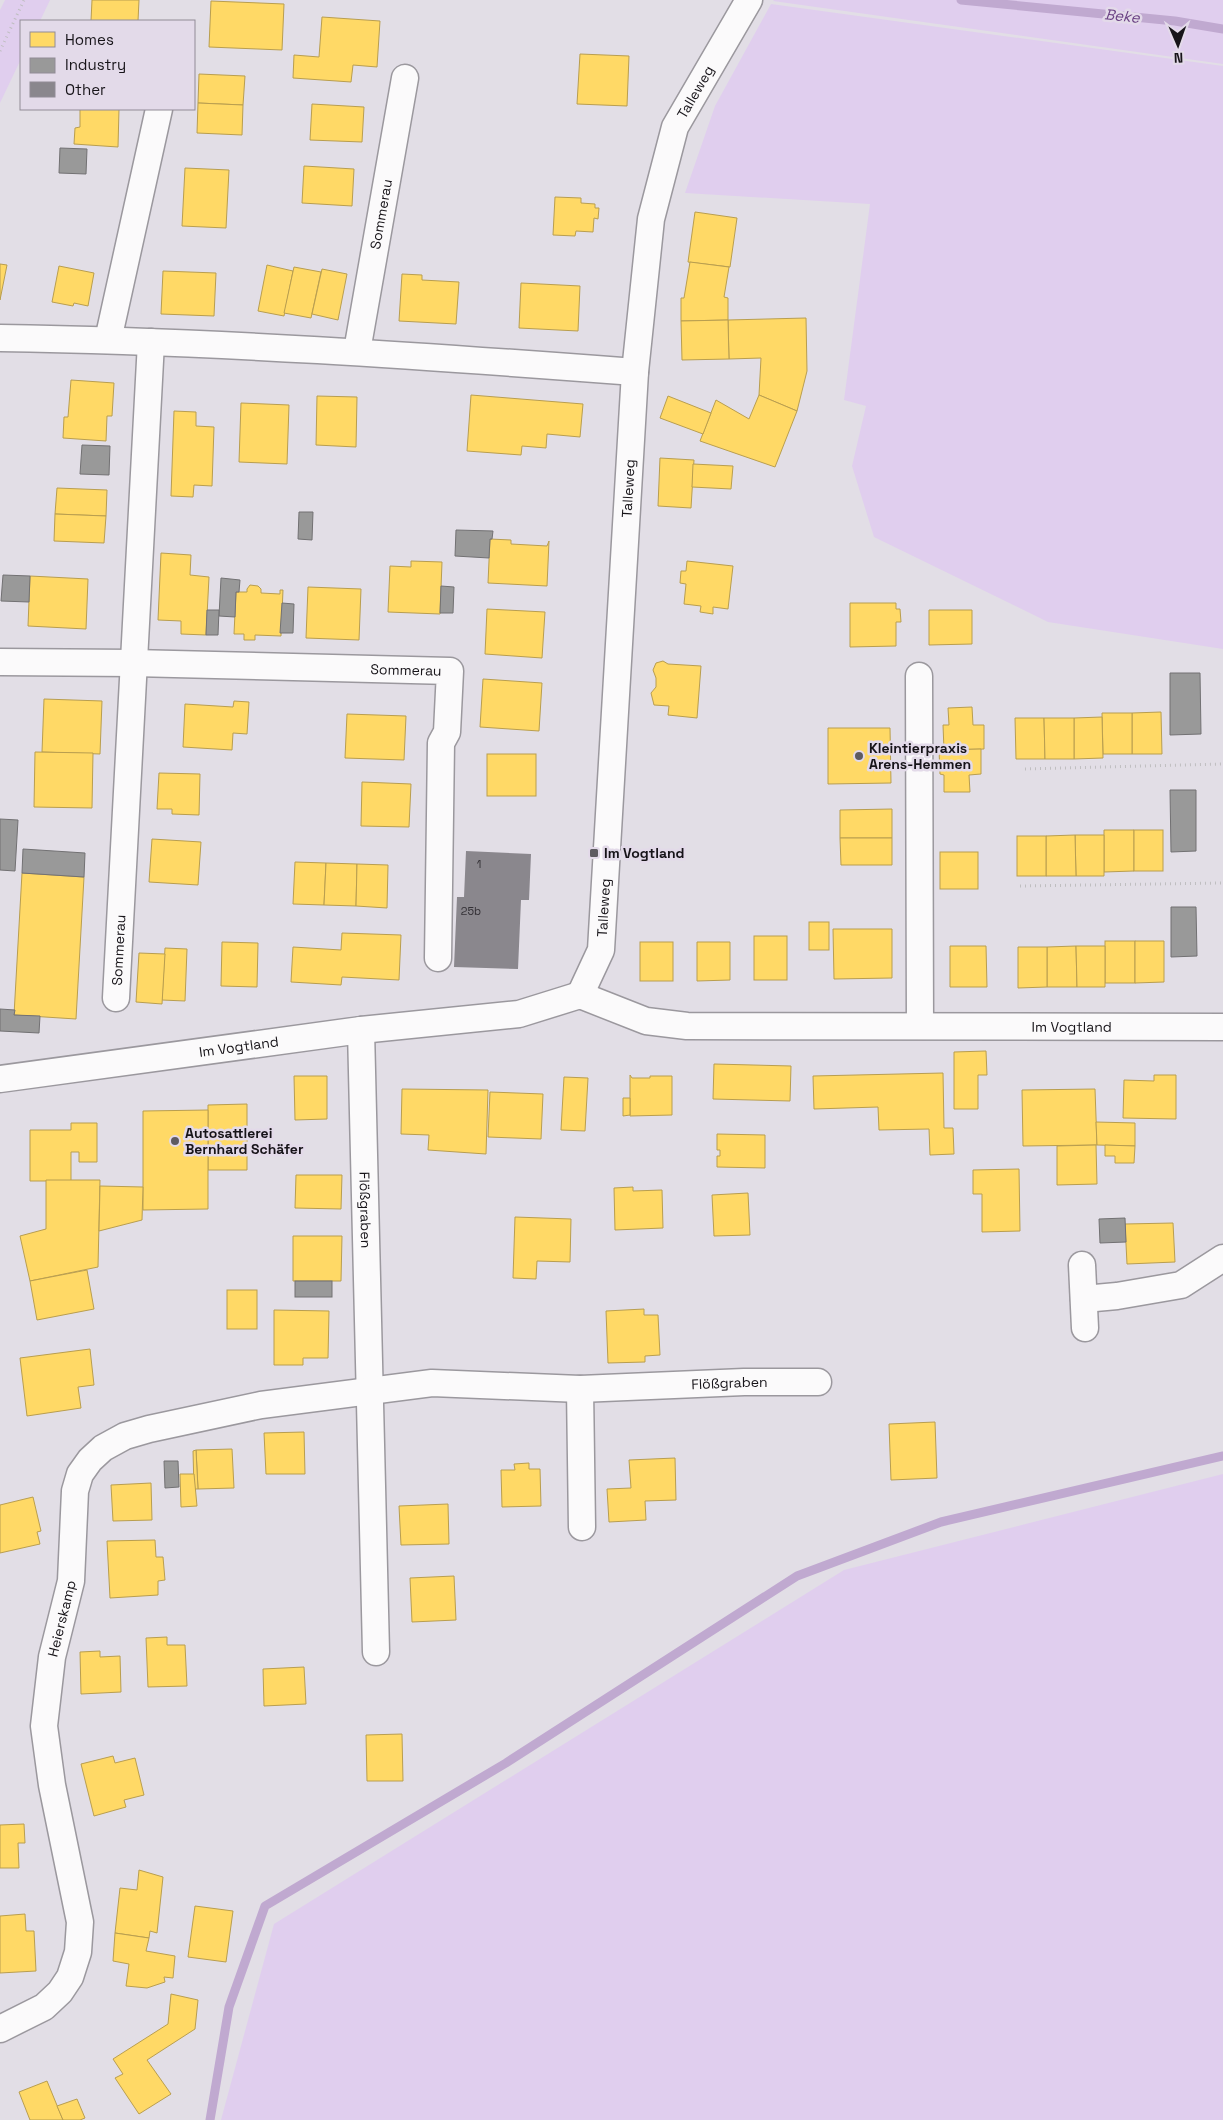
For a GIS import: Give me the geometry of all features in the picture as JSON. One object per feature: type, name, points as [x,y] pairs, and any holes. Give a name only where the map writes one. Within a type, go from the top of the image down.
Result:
[{"type":"street","name":"Talleweg","points":[[580,995],[602,950],[635,372],[651,219],[675,126],[745,6]]},
{"type":"street","name":"Sommerau","points":[[357,351],[405,78]]},
{"type":"street","points":[[108,340],[159,110]]},
{"type":"street","points":[[0,338],[108,340],[357,351],[635,372]]},
{"type":"street","name":"Sommerau","points":[[116,998],[151,342]]},
{"type":"street","name":"Sommerau","points":[[0,662],[133,663],[450,671],[447,732],[441,743],[438,958]]},
{"type":"street","points":[[919,676],[920,1025]]},
{"type":"street","name":"Im Vogtland","points":[[0,1079],[361,1030],[520,1014],[580,995],[646,1021],[687,1026],[1223,1027]]},
{"type":"street","name":"Flößgraben","points":[[361,1030],[376,1652]]},
{"type":"street","points":[[1084,1298],[1117,1296],[1181,1284],[1223,1258]]},
{"type":"street","points":[[1082,1265],[1085,1328]]},
{"type":"street","name":"Flößgraben","points":[[369,1390],[432,1383],[580,1389],[744,1382],[818,1382]]},
{"type":"street","points":[[580,1389],[582,1527]]},
{"type":"street","name":"Heierskamp","points":[[0,2029],[44,2007],[60,1992],[70,1977],[81,1937],[80,1922],[52,1785],[44,1726],[52,1657],[71,1581],[73,1508],[80,1474],[90,1460],[103,1448],[125,1436],[149,1428],[260,1405],[369,1390]]},
{"type":"path","points":[[0,51],[24,0]]},
{"type":"path","points":[[1025,769],[1223,764]]},
{"type":"path","points":[[1020,886],[1223,883]]},
{"type":"shaded area","points":[[5,0],[50,0],[40,20],[20,20],[20,61],[0,103],[0,10]]},
{"type":"shaded area","points":[[1223,0],[1223,64],[773,1]]},
{"type":"shaded area","points":[[771,4],[1223,66],[1223,649],[1048,622],[874,537],[852,466],[866,406],[844,400],[870,204],[685,193],[715,106]]},
{"type":"shaded area","points":[[1223,1474],[1223,2120],[221,2120],[274,1924],[844,1570]]},
{"type":"building: Homes","points":[[92,0],[139,0],[138,20],[91,20]]},
{"type":"building: Homes","points":[[211,1],[284,4],[282,50],[209,47]]},
{"type":"building: Homes","points":[[322,17],[380,21],[377,67],[353,65],[351,82],[293,78],[294,55],[319,57]]},
{"type":"building: Homes","points":[[580,54],[629,56],[627,106],[577,104]]},
{"type":"building: Homes","points":[[199,74],[245,76],[243,105],[198,103]]},
{"type":"building: Homes","points":[[198,103],[243,105],[242,135],[197,133]]},
{"type":"building: Homes","points":[[312,104],[364,107],[362,142],[310,140]]},
{"type":"building: Homes","points":[[80,110],[119,110],[118,147],[74,144],[75,128],[80,127]]},
{"type":"building: Homes","points":[[304,166],[354,169],[352,206],[302,203]]},
{"type":"building: Homes","points":[[185,168],[229,170],[226,228],[182,226]]},
{"type":"building: Homes","points":[[555,197],[581,198],[581,203],[595,204],[595,208],[599,208],[598,219],[594,218],[593,232],[576,231],[575,236],[553,235]]},
{"type":"building: Homes","points":[[695,212],[737,218],[730,267],[688,262]]},
{"type":"building: Homes","points":[[690,262],[729,267],[724,297],[728,298],[728,320],[681,321],[681,298],[684,298]]},
{"type":"building: Homes","points":[[0,264],[7,265],[0,300]]},
{"type":"building: Homes","points":[[267,265],[293,271],[284,316],[258,311]]},
{"type":"building: Homes","points":[[59,266],[94,273],[88,306],[74,303],[73,306],[52,302]]},
{"type":"building: Homes","points":[[294,267],[321,272],[311,318],[284,313]]},
{"type":"building: Homes","points":[[322,269],[347,274],[338,320],[312,314]]},
{"type":"building: Homes","points":[[163,271],[216,273],[214,316],[161,314]]},
{"type":"building: Homes","points":[[402,274],[422,275],[422,280],[459,282],[456,324],[399,321]]},
{"type":"building: Homes","points":[[521,283],[580,286],[578,331],[519,328]]},
{"type":"building: Homes","points":[[806,318],[807,371],[797,411],[759,395],[761,358],[729,359],[728,320]]},
{"type":"building: Homes","points":[[728,320],[729,359],[682,360],[681,321]]},
{"type":"building: Homes","points":[[71,380],[114,383],[112,416],[107,416],[106,441],[63,438],[64,417],[68,417]]},
{"type":"building: Homes","points":[[471,395],[583,404],[580,437],[547,434],[546,448],[522,446],[521,455],[467,451]]},
{"type":"building: Homes","points":[[759,395],[797,411],[775,467],[700,441],[716,400],[749,419]]},
{"type":"building: Homes","points":[[317,396],[357,397],[356,447],[316,445]]},
{"type":"building: Homes","points":[[668,396],[711,413],[703,434],[660,418]]},
{"type":"building: Homes","points":[[241,403],[289,405],[287,464],[239,462]]},
{"type":"building: Homes","points":[[174,411],[196,412],[196,426],[214,427],[212,486],[194,485],[193,497],[171,496]]},
{"type":"building: Homes","points":[[660,458],[694,460],[691,508],[658,506]]},
{"type":"building: Homes","points":[[693,464],[733,466],[731,489],[692,487]]},
{"type":"building: Homes","points":[[57,488],[107,490],[106,516],[55,514]]},
{"type":"building: Homes","points":[[55,514],[106,516],[104,543],[54,541]]},
{"type":"building: Homes","points":[[490,539],[511,540],[511,544],[547,546],[549,541],[547,586],[488,583]]},
{"type":"building: Homes","points":[[161,553],[191,555],[190,575],[209,577],[206,635],[181,634],[181,621],[158,620]]},
{"type":"building: Homes","points":[[411,561],[442,562],[440,614],[388,612],[390,566],[411,567]]},
{"type":"building: Homes","points":[[687,561],[733,566],[728,609],[713,607],[713,614],[700,612],[701,606],[684,604],[686,584],[680,583],[681,571],[686,571]]},
{"type":"building: Homes","points":[[30,576],[88,579],[86,629],[28,626]]},
{"type":"building: Homes","points":[[250,585],[258,586],[261,589],[261,593],[280,594],[280,590],[283,590],[281,636],[255,635],[255,640],[244,640],[244,634],[234,634],[236,592],[247,592]]},
{"type":"building: Homes","points":[[308,587],[361,589],[359,640],[306,638]]},
{"type":"building: Homes","points":[[850,603],[896,603],[896,609],[900,609],[901,622],[896,622],[896,646],[850,647]]},
{"type":"building: Homes","points":[[487,609],[545,612],[542,658],[485,654]]},
{"type":"building: Homes","points":[[929,610],[972,610],[972,644],[929,645]]},
{"type":"building: Homes","points":[[663,661],[668,664],[701,666],[697,718],[668,715],[669,706],[654,705],[651,693],[656,687],[656,678],[653,670],[656,663]]},
{"type":"building: Homes","points":[[483,679],[542,683],[539,731],[480,727]]},
{"type":"building: Homes","points":[[44,699],[102,701],[100,754],[42,752]]},
{"type":"building: Homes","points":[[234,701],[249,702],[247,734],[233,733],[232,750],[183,747],[185,704],[233,707]]},
{"type":"building: Homes","points":[[972,707],[973,725],[984,725],[984,749],[944,750],[943,725],[949,725],[948,708]]},
{"type":"building: Homes","points":[[1161,712],[1162,754],[1132,754],[1132,713]]},
{"type":"building: Homes","points":[[1102,713],[1132,713],[1132,754],[1103,754]]},
{"type":"building: Homes","points":[[347,714],[406,716],[404,760],[345,758]]},
{"type":"building: Homes","points":[[1102,717],[1103,758],[1074,759],[1074,718]]},
{"type":"building: Homes","points":[[1015,718],[1044,718],[1045,759],[1016,759]]},
{"type":"building: Homes","points":[[1044,718],[1074,718],[1074,759],[1045,759]]},
{"type":"building: Homes","name":"Kleintierpraxis Arens-Hemmen","points":[[828,728],[890,728],[891,783],[828,784]]},
{"type":"building: Homes","points":[[981,749],[981,774],[969,775],[970,792],[944,792],[944,775],[940,774],[939,750]]},
{"type":"building: Homes","points":[[35,752],[93,753],[92,808],[34,807]]},
{"type":"building: Homes","points":[[487,754],[536,754],[536,796],[487,796]]},
{"type":"building: Homes","points":[[159,773],[200,774],[199,815],[172,814],[172,809],[157,809]]},
{"type":"building: Homes","points":[[362,782],[411,784],[409,827],[361,826]]},
{"type":"building: Homes","points":[[892,809],[892,838],[840,838],[840,810]]},
{"type":"building: Homes","points":[[1104,830],[1134,830],[1134,871],[1104,872]]},
{"type":"building: Homes","points":[[1134,830],[1163,830],[1163,871],[1134,871]]},
{"type":"building: Homes","points":[[1075,835],[1104,835],[1104,876],[1076,876]]},
{"type":"building: Homes","points":[[1075,835],[1076,876],[1046,876],[1046,836]]},
{"type":"building: Homes","points":[[1017,836],[1046,836],[1046,876],[1017,876]]},
{"type":"building: Homes","points":[[840,838],[892,838],[892,865],[841,865]]},
{"type":"building: Homes","points":[[152,839],[201,842],[198,885],[149,882]]},
{"type":"building: Homes","points":[[940,852],[978,852],[978,889],[940,889]]},
{"type":"building: Homes","points":[[295,862],[326,863],[324,905],[293,904]]},
{"type":"building: Homes","points":[[326,863],[357,864],[356,906],[324,905]]},
{"type":"building: Homes","points":[[357,864],[388,865],[387,908],[356,906]]},
{"type":"building: Homes","points":[[22,873],[84,877],[76,1019],[14,1015]]},
{"type":"building: Homes","points":[[809,922],[829,922],[829,950],[809,950]]},
{"type":"building: Homes","points":[[833,929],[892,929],[892,978],[834,979]]},
{"type":"building: Homes","points":[[342,933],[401,935],[399,980],[342,977],[341,985],[291,982],[293,947],[341,950]]},
{"type":"building: Homes","points":[[754,936],[787,936],[787,980],[754,980]]},
{"type":"building: Homes","points":[[1105,941],[1135,941],[1135,983],[1105,983]]},
{"type":"building: Homes","points":[[1135,941],[1164,941],[1164,982],[1135,983]]},
{"type":"building: Homes","points":[[222,942],[258,943],[257,987],[221,986]]},
{"type":"building: Homes","points":[[640,942],[673,942],[673,981],[640,981]]},
{"type":"building: Homes","points":[[697,942],[730,942],[730,980],[697,981]]},
{"type":"building: Homes","points":[[950,946],[986,946],[987,987],[950,987]]},
{"type":"building: Homes","points":[[1076,946],[1077,987],[1047,987],[1047,947]]},
{"type":"building: Homes","points":[[1076,946],[1105,946],[1105,987],[1077,987]]},
{"type":"building: Homes","points":[[1018,947],[1047,947],[1047,987],[1018,988]]},
{"type":"building: Homes","points":[[165,948],[187,949],[185,1001],[162,1000]]},
{"type":"building: Homes","points":[[139,953],[165,954],[162,1004],[136,1002]]},
{"type":"building: Homes","points":[[986,1051],[987,1075],[978,1075],[978,1109],[954,1109],[954,1052]]},
{"type":"building: Homes","points":[[714,1064],[791,1066],[790,1101],[713,1099]]},
{"type":"building: Homes","points":[[943,1073],[944,1128],[953,1128],[954,1154],[930,1155],[929,1129],[879,1130],[878,1107],[814,1109],[813,1076]]},
{"type":"building: Homes","points":[[630,1075],[632,1078],[672,1076],[672,1115],[630,1116]]},
{"type":"building: Homes","points":[[1154,1075],[1176,1075],[1176,1119],[1123,1118],[1124,1080],[1154,1081]]},
{"type":"building: Homes","points":[[294,1076],[327,1076],[327,1119],[295,1120]]},
{"type":"building: Homes","points":[[564,1077],[588,1078],[585,1131],[561,1130]]},
{"type":"building: Homes","points":[[402,1089],[488,1090],[486,1154],[428,1150],[429,1135],[401,1134]]},
{"type":"building: Homes","points":[[1095,1089],[1097,1145],[1023,1146],[1022,1090]]},
{"type":"building: Homes","points":[[490,1092],[543,1094],[541,1139],[488,1137]]},
{"type":"building: Homes","points":[[623,1098],[630,1098],[630,1115],[623,1116]]},
{"type":"building: Homes","points":[[247,1104],[247,1170],[208,1170],[208,1105]]},
{"type":"building: Homes","name":"Autosattlerei Bernhard Schäfer","points":[[208,1110],[208,1209],[143,1210],[143,1111]]},
{"type":"building: Homes","points":[[1096,1122],[1135,1123],[1135,1146],[1097,1145]]},
{"type":"building: Homes","points":[[71,1123],[97,1123],[97,1162],[79,1162],[79,1152],[71,1152],[71,1181],[30,1181],[30,1130],[71,1130]]},
{"type":"building: Homes","points":[[717,1134],[765,1135],[765,1168],[717,1167],[717,1156],[720,1156],[720,1150],[717,1150]]},
{"type":"building: Homes","points":[[1096,1145],[1097,1184],[1057,1185],[1057,1146]]},
{"type":"building: Homes","points":[[1105,1145],[1135,1146],[1134,1163],[1115,1163],[1115,1156],[1105,1156]]},
{"type":"building: Homes","points":[[1019,1169],[1020,1231],[982,1232],[982,1194],[973,1194],[973,1170]]},
{"type":"building: Homes","points":[[296,1175],[342,1175],[341,1209],[295,1208]]},
{"type":"building: Homes","points":[[46,1180],[100,1180],[98,1267],[30,1281],[20,1236],[46,1229]]},
{"type":"building: Homes","points":[[100,1186],[143,1187],[142,1220],[99,1231]]},
{"type":"building: Homes","points":[[633,1187],[633,1191],[662,1190],[663,1228],[615,1230],[614,1188]]},
{"type":"building: Homes","points":[[748,1193],[750,1235],[714,1236],[712,1195]]},
{"type":"building: Homes","points":[[515,1217],[571,1219],[570,1262],[537,1261],[536,1279],[513,1278]]},
{"type":"building: Homes","points":[[1173,1223],[1175,1262],[1127,1264],[1125,1224]]},
{"type":"building: Homes","points":[[293,1236],[342,1236],[341,1281],[293,1281]]},
{"type":"building: Homes","points":[[87,1270],[94,1309],[37,1320],[30,1281]]},
{"type":"building: Homes","points":[[227,1290],[257,1290],[257,1329],[227,1329]]},
{"type":"building: Homes","points":[[644,1309],[644,1315],[658,1315],[660,1355],[645,1356],[645,1362],[608,1363],[606,1311]]},
{"type":"building: Homes","points":[[274,1310],[329,1311],[328,1358],[303,1358],[303,1365],[274,1365]]},
{"type":"building: Homes","points":[[90,1349],[94,1385],[78,1387],[81,1408],[27,1416],[20,1358]]},
{"type":"building: Homes","points":[[935,1422],[937,1478],[891,1480],[889,1424]]},
{"type":"building: Homes","points":[[304,1432],[305,1474],[266,1474],[264,1433]]},
{"type":"building: Homes","points":[[232,1449],[234,1488],[198,1489],[196,1450]]},
{"type":"building: Homes","points":[[196,1450],[198,1489],[194,1489],[193,1451]]},
{"type":"building: Homes","points":[[675,1458],[676,1500],[645,1501],[646,1520],[609,1522],[607,1489],[631,1488],[629,1460]]},
{"type":"building: Homes","points":[[529,1463],[529,1469],[540,1469],[541,1506],[502,1507],[501,1470],[515,1470],[514,1464]]},
{"type":"building: Homes","points":[[180,1474],[194,1474],[197,1506],[181,1507]]},
{"type":"building: Homes","points":[[151,1483],[152,1520],[113,1521],[111,1485]]},
{"type":"building: Homes","points":[[33,1497],[41,1531],[37,1532],[40,1544],[0,1553],[0,1505]]},
{"type":"building: Homes","points":[[448,1504],[449,1544],[401,1545],[399,1506]]},
{"type":"building: Homes","points":[[155,1540],[156,1557],[163,1557],[165,1580],[158,1581],[158,1595],[110,1598],[107,1541]]},
{"type":"building: Homes","points":[[454,1576],[456,1620],[412,1622],[410,1578]]},
{"type":"building: Homes","points":[[167,1637],[167,1645],[185,1645],[187,1686],[148,1687],[146,1638]]},
{"type":"building: Homes","points":[[100,1651],[100,1657],[120,1656],[121,1692],[81,1694],[80,1652]]},
{"type":"building: Homes","points":[[304,1667],[306,1704],[264,1706],[263,1669]]},
{"type":"building: Homes","points":[[402,1734],[403,1781],[367,1781],[366,1735]]},
{"type":"building: Homes","points":[[113,1756],[115,1763],[135,1758],[144,1795],[124,1800],[126,1807],[94,1816],[81,1764]]},
{"type":"building: Homes","points":[[24,1824],[25,1843],[18,1843],[19,1868],[0,1868],[0,1825]]},
{"type":"building: Homes","points":[[139,1870],[163,1877],[157,1933],[150,1931],[149,1938],[115,1933],[120,1888],[137,1890]]},
{"type":"building: Homes","points":[[195,1906],[233,1911],[226,1962],[188,1957]]},
{"type":"building: Homes","points":[[25,1914],[26,1931],[34,1931],[36,1971],[0,1973],[0,1916]]},
{"type":"building: Homes","points":[[115,1933],[149,1938],[146,1951],[175,1956],[173,1978],[164,1977],[165,1982],[147,1988],[126,1986],[129,1964],[113,1961]]},
{"type":"building: Homes","points":[[171,1994],[198,2000],[195,2029],[147,2060],[171,2094],[139,2114],[115,2078],[123,2074],[113,2059],[168,2024]]},
{"type":"building: Homes","points":[[47,2081],[63,2120],[30,2120],[19,2092]]},
{"type":"building: Homes","points":[[77,2099],[85,2118],[80,2120],[63,2120],[57,2106]]},
{"type":"building: Industry","points":[[60,148],[87,149],[86,174],[59,173]]},
{"type":"building: Industry","points":[[82,445],[110,446],[109,475],[80,474]]},
{"type":"building: Industry","points":[[299,512],[313,512],[312,540],[298,539]]},
{"type":"building: Industry","points":[[456,530],[493,531],[492,539],[490,539],[489,558],[455,556]]},
{"type":"building: Industry","points":[[3,575],[30,576],[29,602],[1,601]]},
{"type":"building: Industry","points":[[221,578],[240,580],[239,592],[236,592],[235,617],[219,616]]},
{"type":"building: Industry","points":[[441,586],[454,587],[453,613],[440,613]]},
{"type":"building: Industry","points":[[282,603],[294,604],[293,633],[280,633]]},
{"type":"building: Industry","points":[[207,610],[219,610],[218,635],[206,635]]},
{"type":"building: Industry","points":[[1170,673],[1200,673],[1201,734],[1170,735]]},
{"type":"building: Industry","points":[[1170,790],[1196,790],[1196,851],[1171,852]]},
{"type":"building: Industry","points":[[0,819],[18,820],[15,871],[0,870]]},
{"type":"building: Industry","points":[[23,849],[85,853],[84,877],[22,873]]},
{"type":"building: Industry","points":[[1171,907],[1196,907],[1197,956],[1171,957]]},
{"type":"building: Industry","points":[[0,1009],[15,1010],[14,1015],[40,1016],[39,1033],[0,1031]]},
{"type":"building: Industry","points":[[1125,1218],[1126,1242],[1100,1243],[1099,1219]]},
{"type":"building: Industry","points":[[295,1281],[332,1281],[332,1297],[295,1297]]},
{"type":"building: Industry","points":[[164,1461],[178,1461],[179,1487],[165,1488]]},
{"type":"building: Other","points":[[466,851],[531,854],[529,900],[521,900],[518,969],[454,967],[457,897],[464,897]]},
{"type":"waterway","name":"Beke","points":[[961,0],[1175,21],[1223,29]]},
{"type":"waterway","points":[[210,2120],[229,2007],[265,1906],[506,1763],[797,1576],[941,1522],[1223,1456]]},
{"type":"place","name":"Kleintierpraxis Arens-Hemmen","points":[[859,756]]},
{"type":"place","name":"Im Vogtland","points":[[594,853]]},
{"type":"place","name":"Autosattlerei Bernhard Schäfer","points":[[175,1141]]}]
